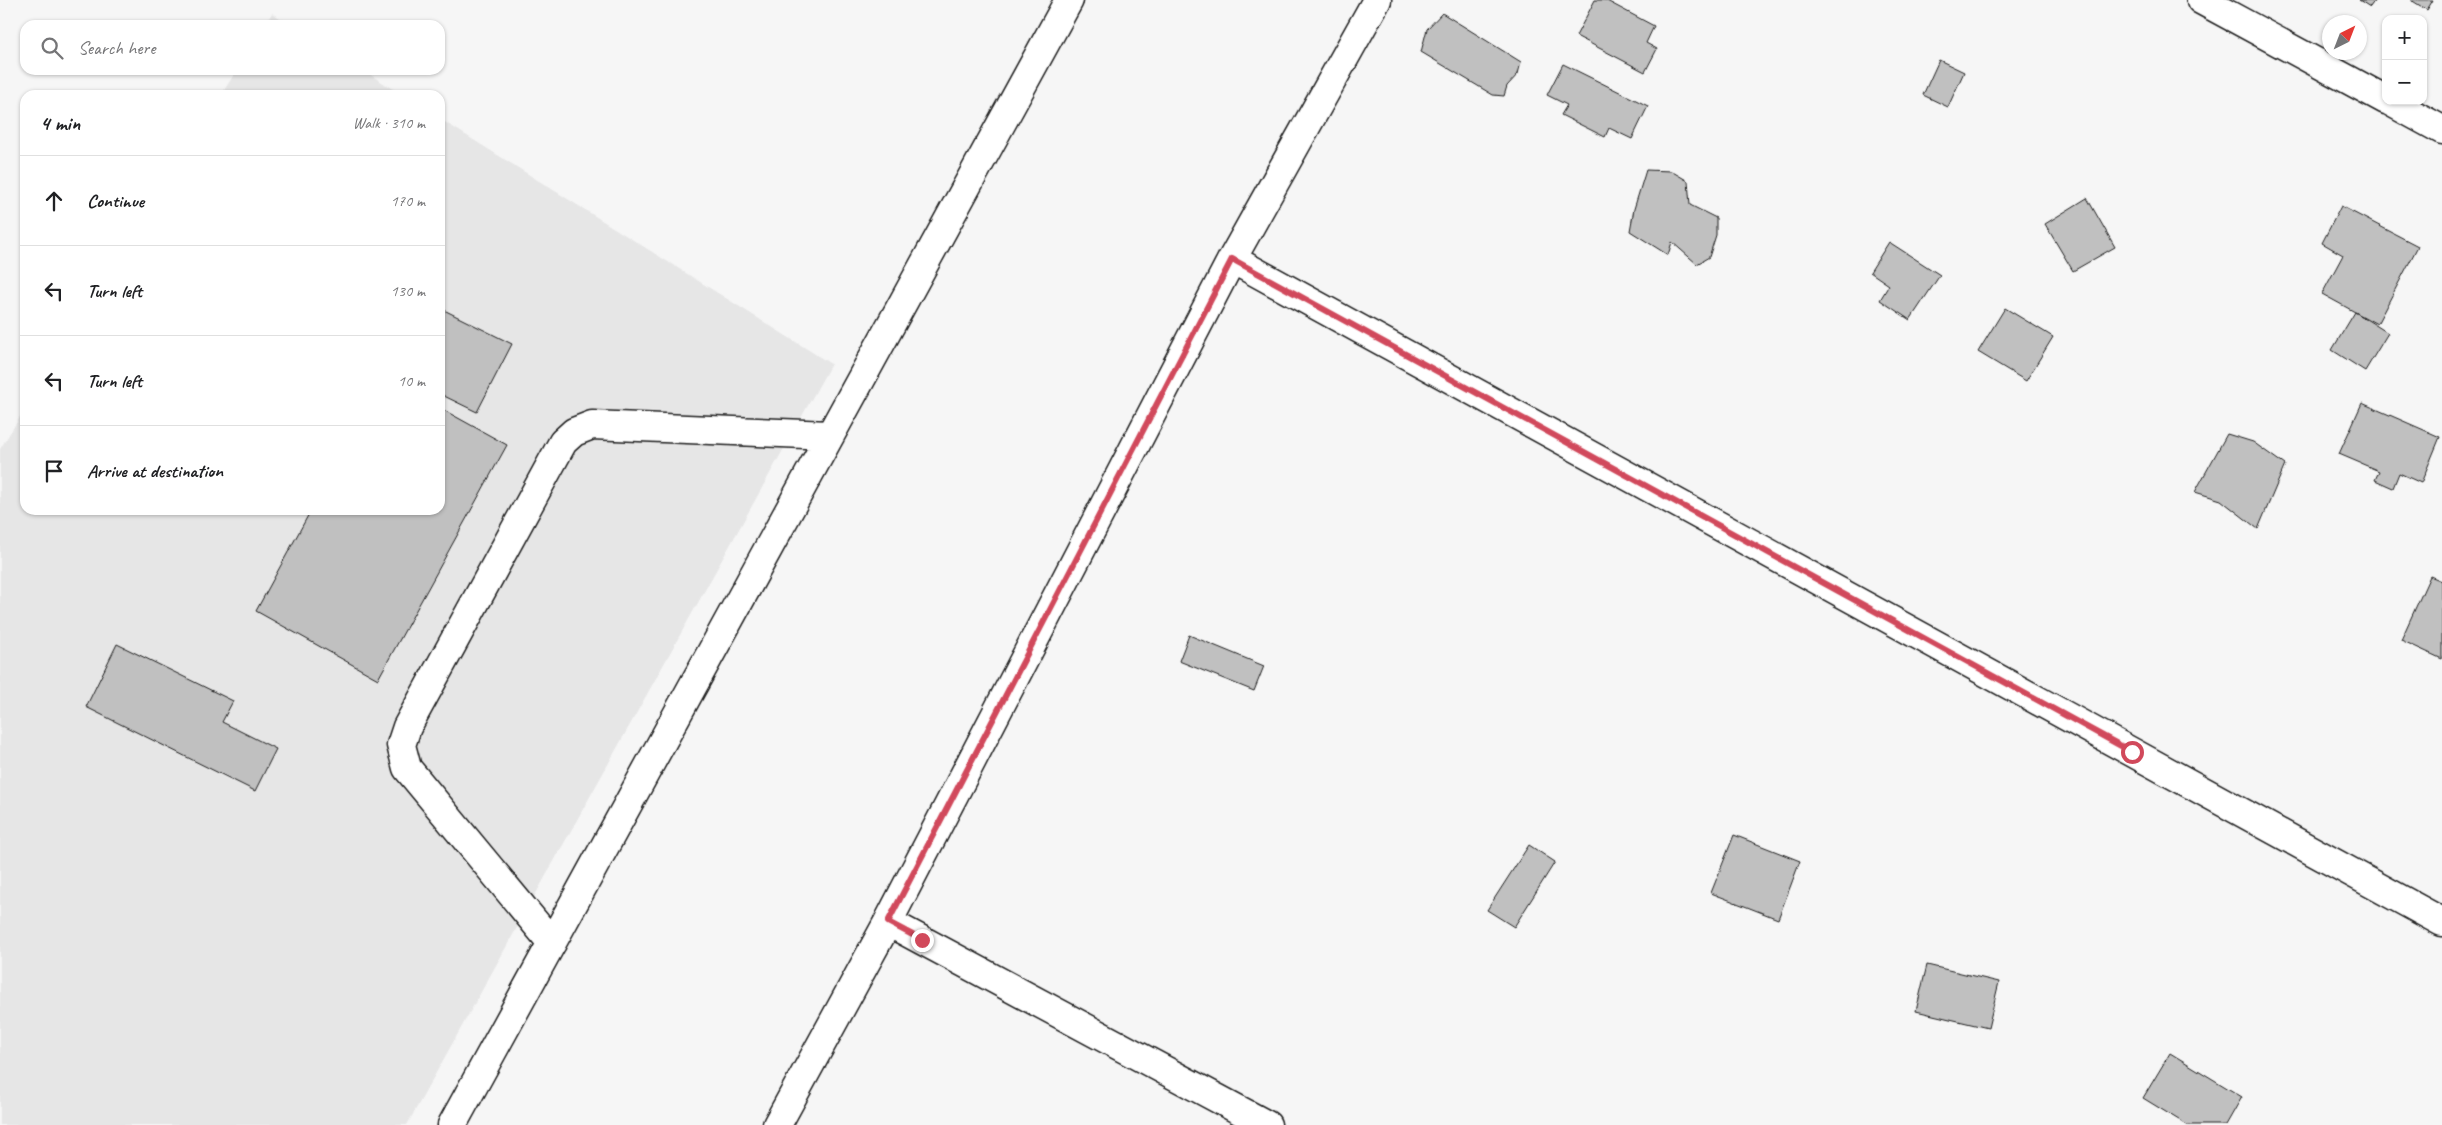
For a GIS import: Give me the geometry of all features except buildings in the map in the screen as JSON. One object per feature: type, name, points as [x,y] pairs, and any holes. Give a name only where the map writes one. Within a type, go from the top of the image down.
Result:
[{"type":"street","points":[[452,1125],[1069,0]]},
{"type":"street","points":[[777,1125],[888,922],[1232,259],[1378,0]]},
{"type":"street","points":[[2201,0],[2382,97]]},
{"type":"street","points":[[2396,105],[2442,130]]},
{"type":"street","points":[[1232,259],[2442,922]]},
{"type":"street","points":[[552,943],[407,768],[400,745],[407,727],[563,442],[574,432],[592,425],[830,435]]},
{"type":"street","points":[[888,922],[1267,1125]]},
{"type":"shaded area","points":[[272,13],[283,20],[268,20]]},
{"type":"shaded area","points":[[234,75],[371,75],[394,90],[224,90]]},
{"type":"shaded area","points":[[445,122],[831,364],[407,1125],[0,1125],[0,449],[20,417],[20,515],[445,515]]},
{"type":"route","points":[[922,940],[888,922],[1232,259],[2132,752]]}]
